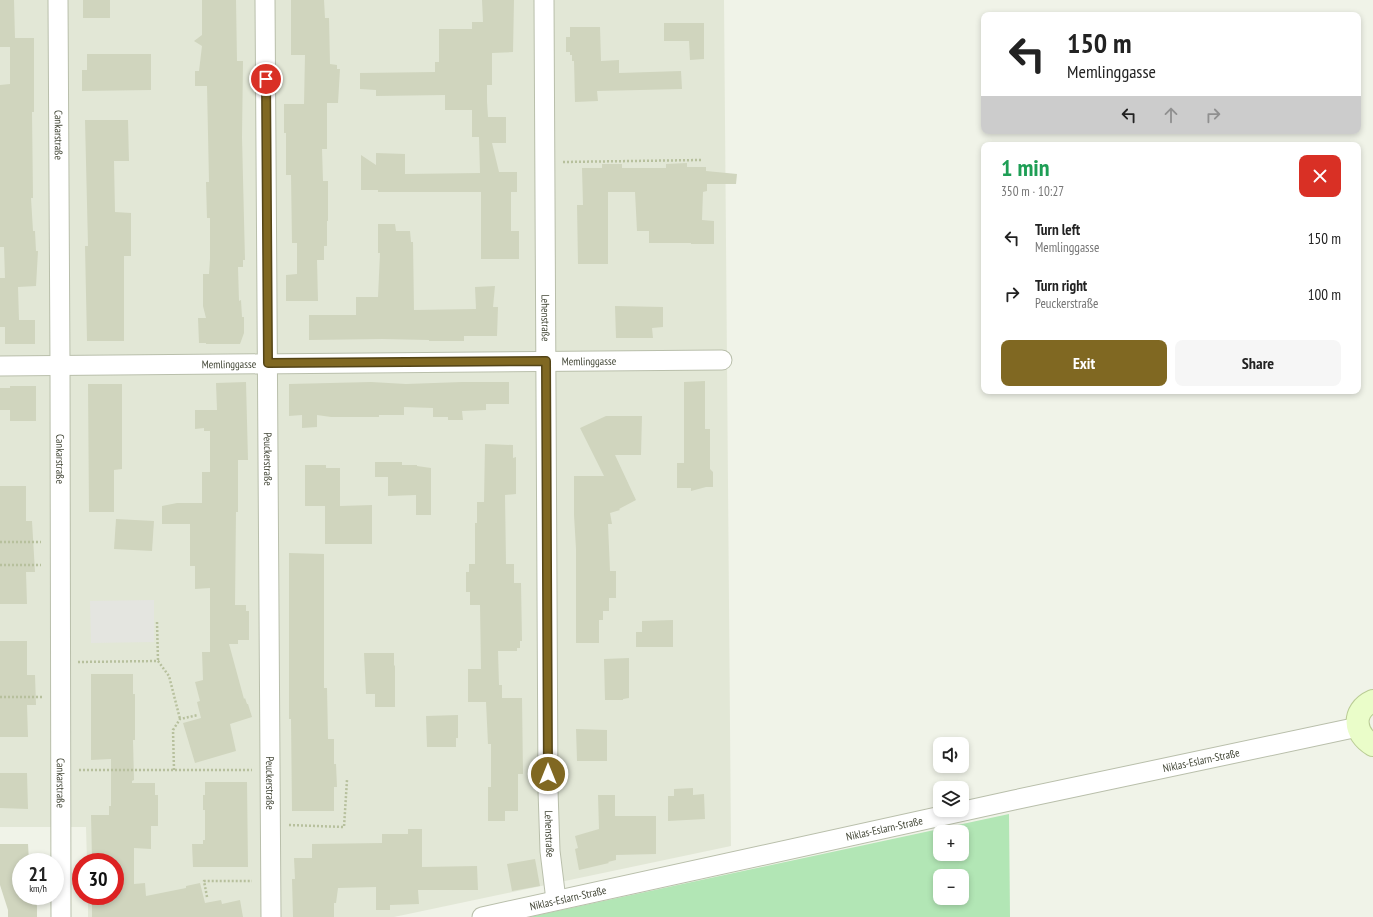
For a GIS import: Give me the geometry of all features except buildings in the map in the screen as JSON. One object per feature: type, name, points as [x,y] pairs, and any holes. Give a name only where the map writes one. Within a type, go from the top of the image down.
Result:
[{"type":"street","name":"Cankarstraße","points":[[58,0],[61,542],[61,917]]},
{"type":"street","name":"Peuckerstraße","points":[[265,0],[271,917]]},
{"type":"street","name":"Lehenstraße","points":[[544,0],[548,790],[550,851],[556,900]]},
{"type":"street","name":"Memlinggasse","points":[[0,366],[722,360]]},
{"type":"street","points":[[1373,701],[1365,705],[1360,712],[1358,719],[1360,734],[1366,741],[1373,745]]},
{"type":"street","name":"Niklas-Eslarn-Straße","points":[[482,917],[1358,727]]},
{"type":"path","points":[[545,163],[701,160]]},
{"type":"path","points":[[0,542],[61,542]]},
{"type":"path","points":[[0,565],[61,564]]},
{"type":"path","points":[[157,622],[158,661],[169,676],[180,719]]},
{"type":"path","points":[[61,662],[158,661]]},
{"type":"path","points":[[0,697],[61,697]]},
{"type":"path","points":[[174,770],[173,730],[180,719],[198,715]]},
{"type":"path","points":[[60,770],[270,769]]},
{"type":"path","points":[[270,825],[344,826],[347,780]]},
{"type":"path","points":[[207,897],[204,881],[270,881]]},
{"type":"shaded area","points":[[0,0],[724,0],[731,846],[394,917],[88,917],[88,905],[124,905],[124,853],[87,853],[86,827],[0,827]]},
{"type":"shaded area","points":[[154,600],[154,642],[91,643],[90,601]]},
{"type":"green space","points":[[1009,814],[1010,917],[529,917],[933,830],[933,861],[969,861],[969,825],[958,825]]},
{"type":"route","points":[[266,79],[268,363],[546,361],[548,774]]}]
